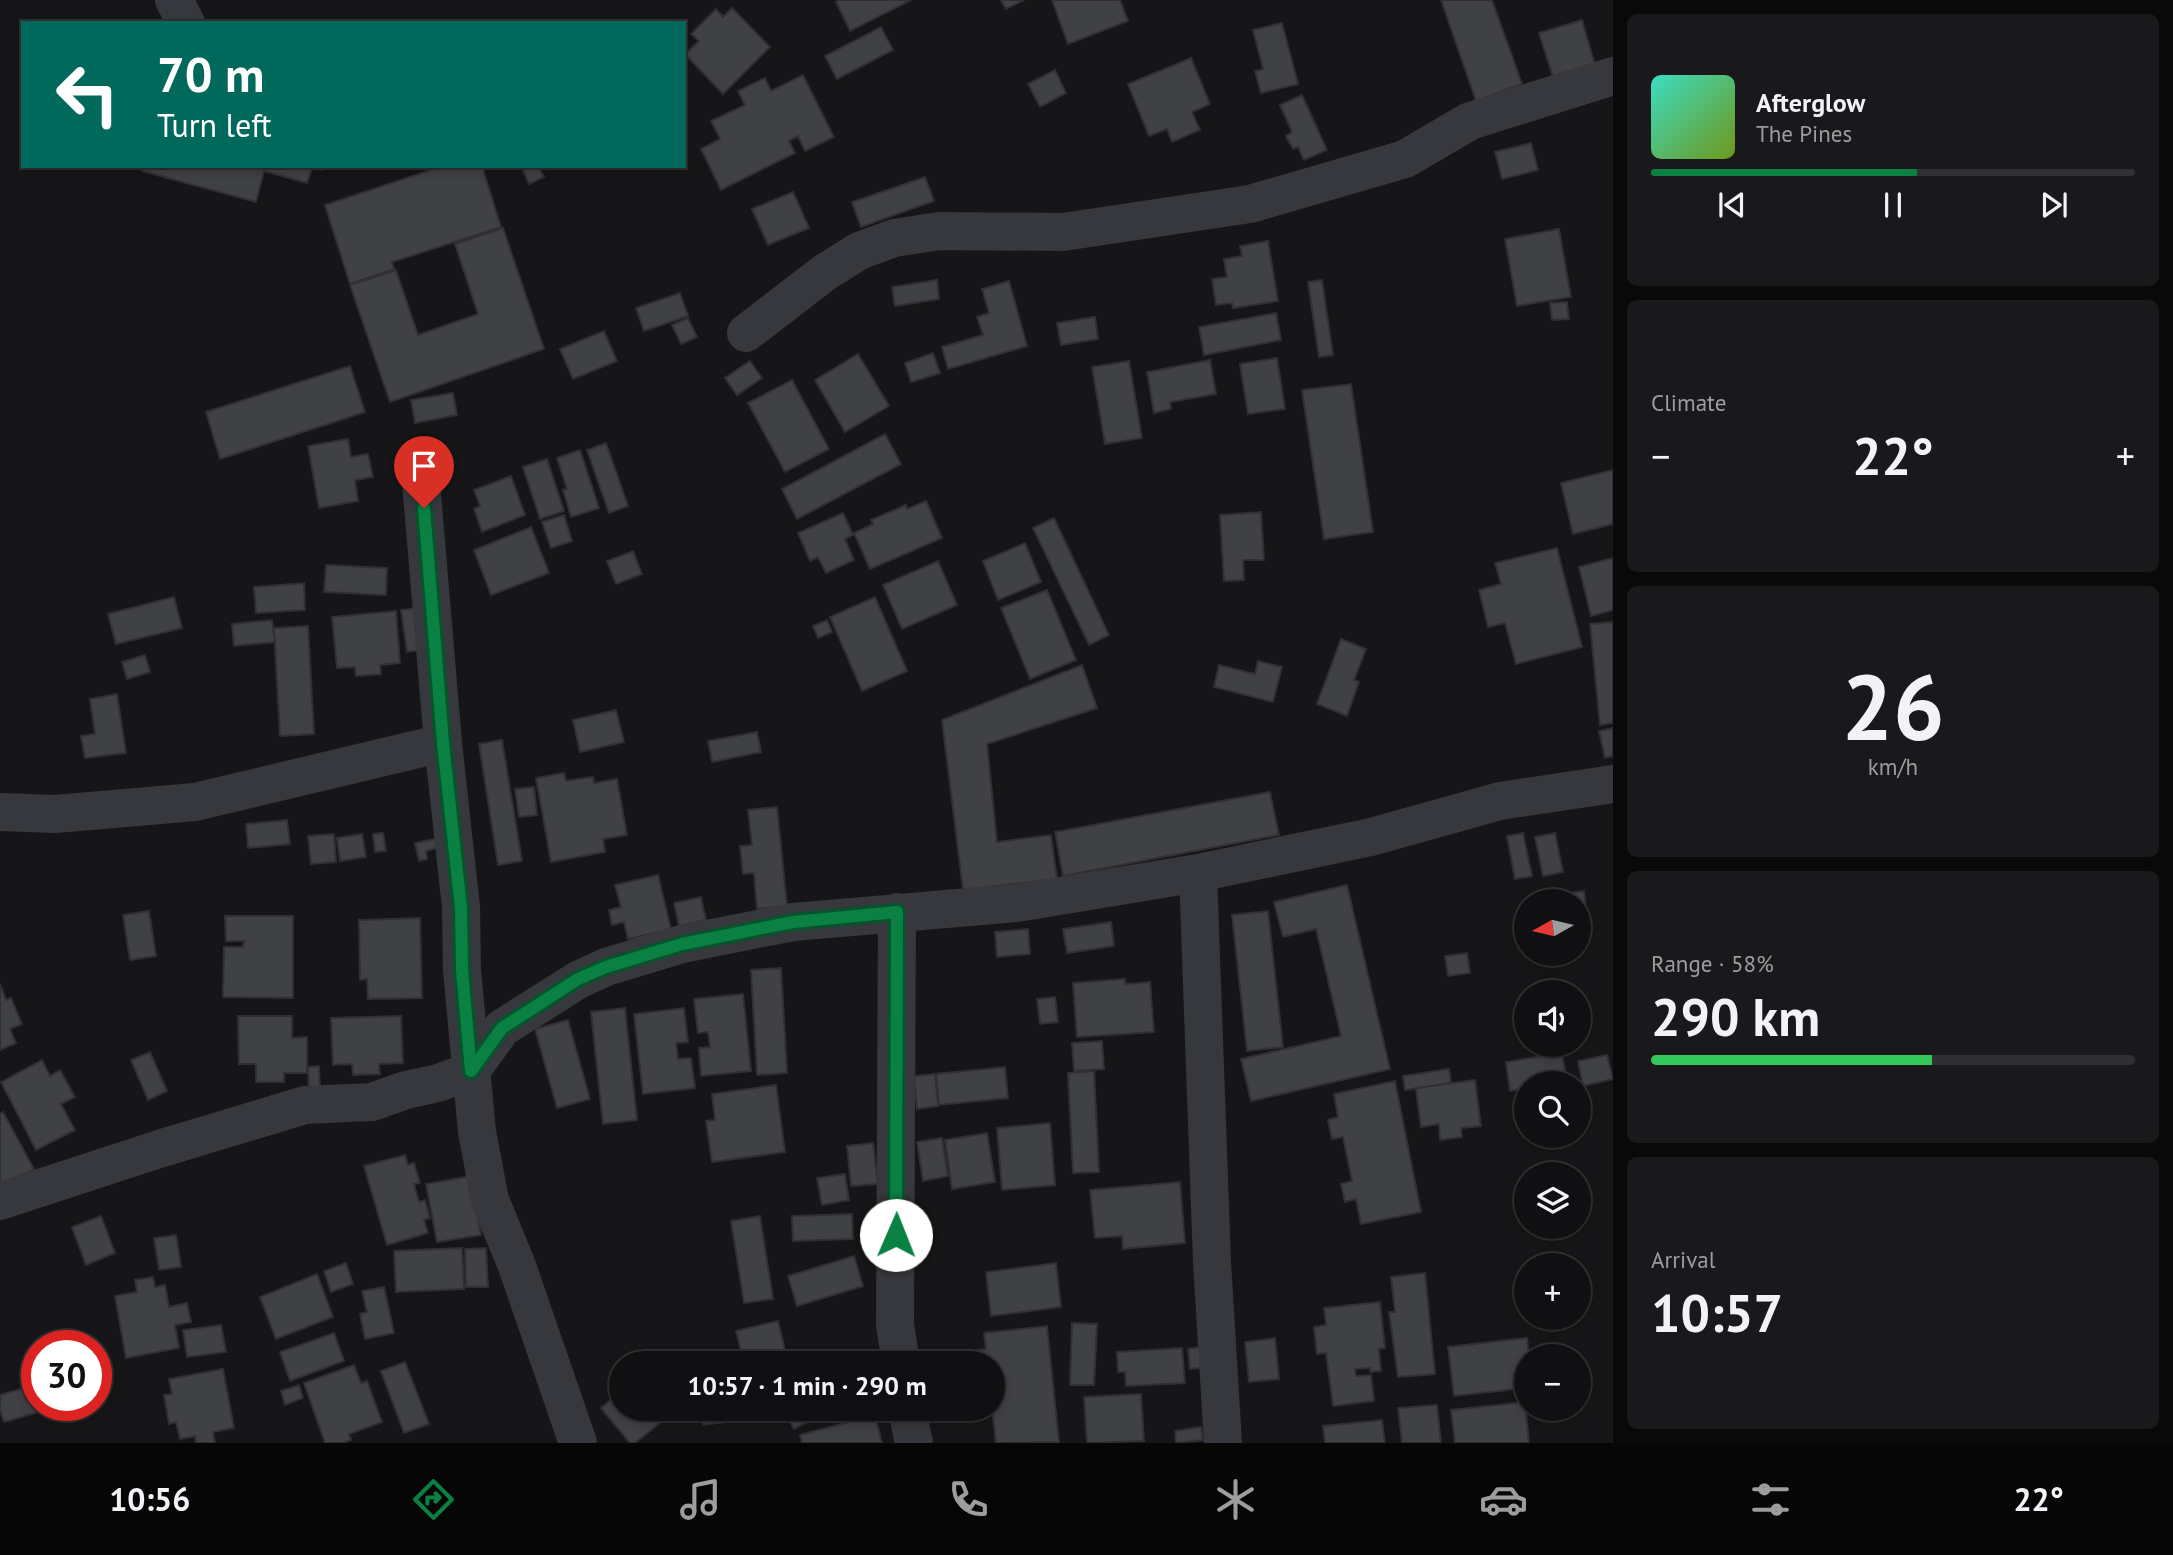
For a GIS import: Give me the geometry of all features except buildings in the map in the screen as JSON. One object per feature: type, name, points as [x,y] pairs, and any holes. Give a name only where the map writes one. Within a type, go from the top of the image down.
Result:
[{"type":"street","points":[[174,0],[185,21]]},
{"type":"street","points":[[746,333],[824,272],[859,251],[894,238],[939,231],[1063,232],[1250,204],[1405,159],[1470,121],[1613,76]]},
{"type":"street","points":[[421,482],[443,743],[461,908],[462,970],[477,1132],[490,1200],[517,1266],[578,1443]]},
{"type":"street","points":[[0,812],[55,814],[195,802],[443,743]]},
{"type":"street","points":[[0,1201],[305,1105],[372,1102],[471,1071],[502,1028],[578,979],[606,967],[682,944],[793,922],[1017,903],[1198,873],[1371,836],[1500,800],[1613,784]]},
{"type":"street","points":[[1198,873],[1212,1262],[1223,1443]]},
{"type":"street","points":[[897,912],[895,1325],[899,1351]]},
{"type":"street","points":[[909,1421],[914,1443]]},
{"type":"route","points":[[424,508],[443,743],[461,908],[462,970],[471,1071],[502,1028],[578,979],[606,967],[682,944],[793,922],[897,912],[896,1235]]}]
